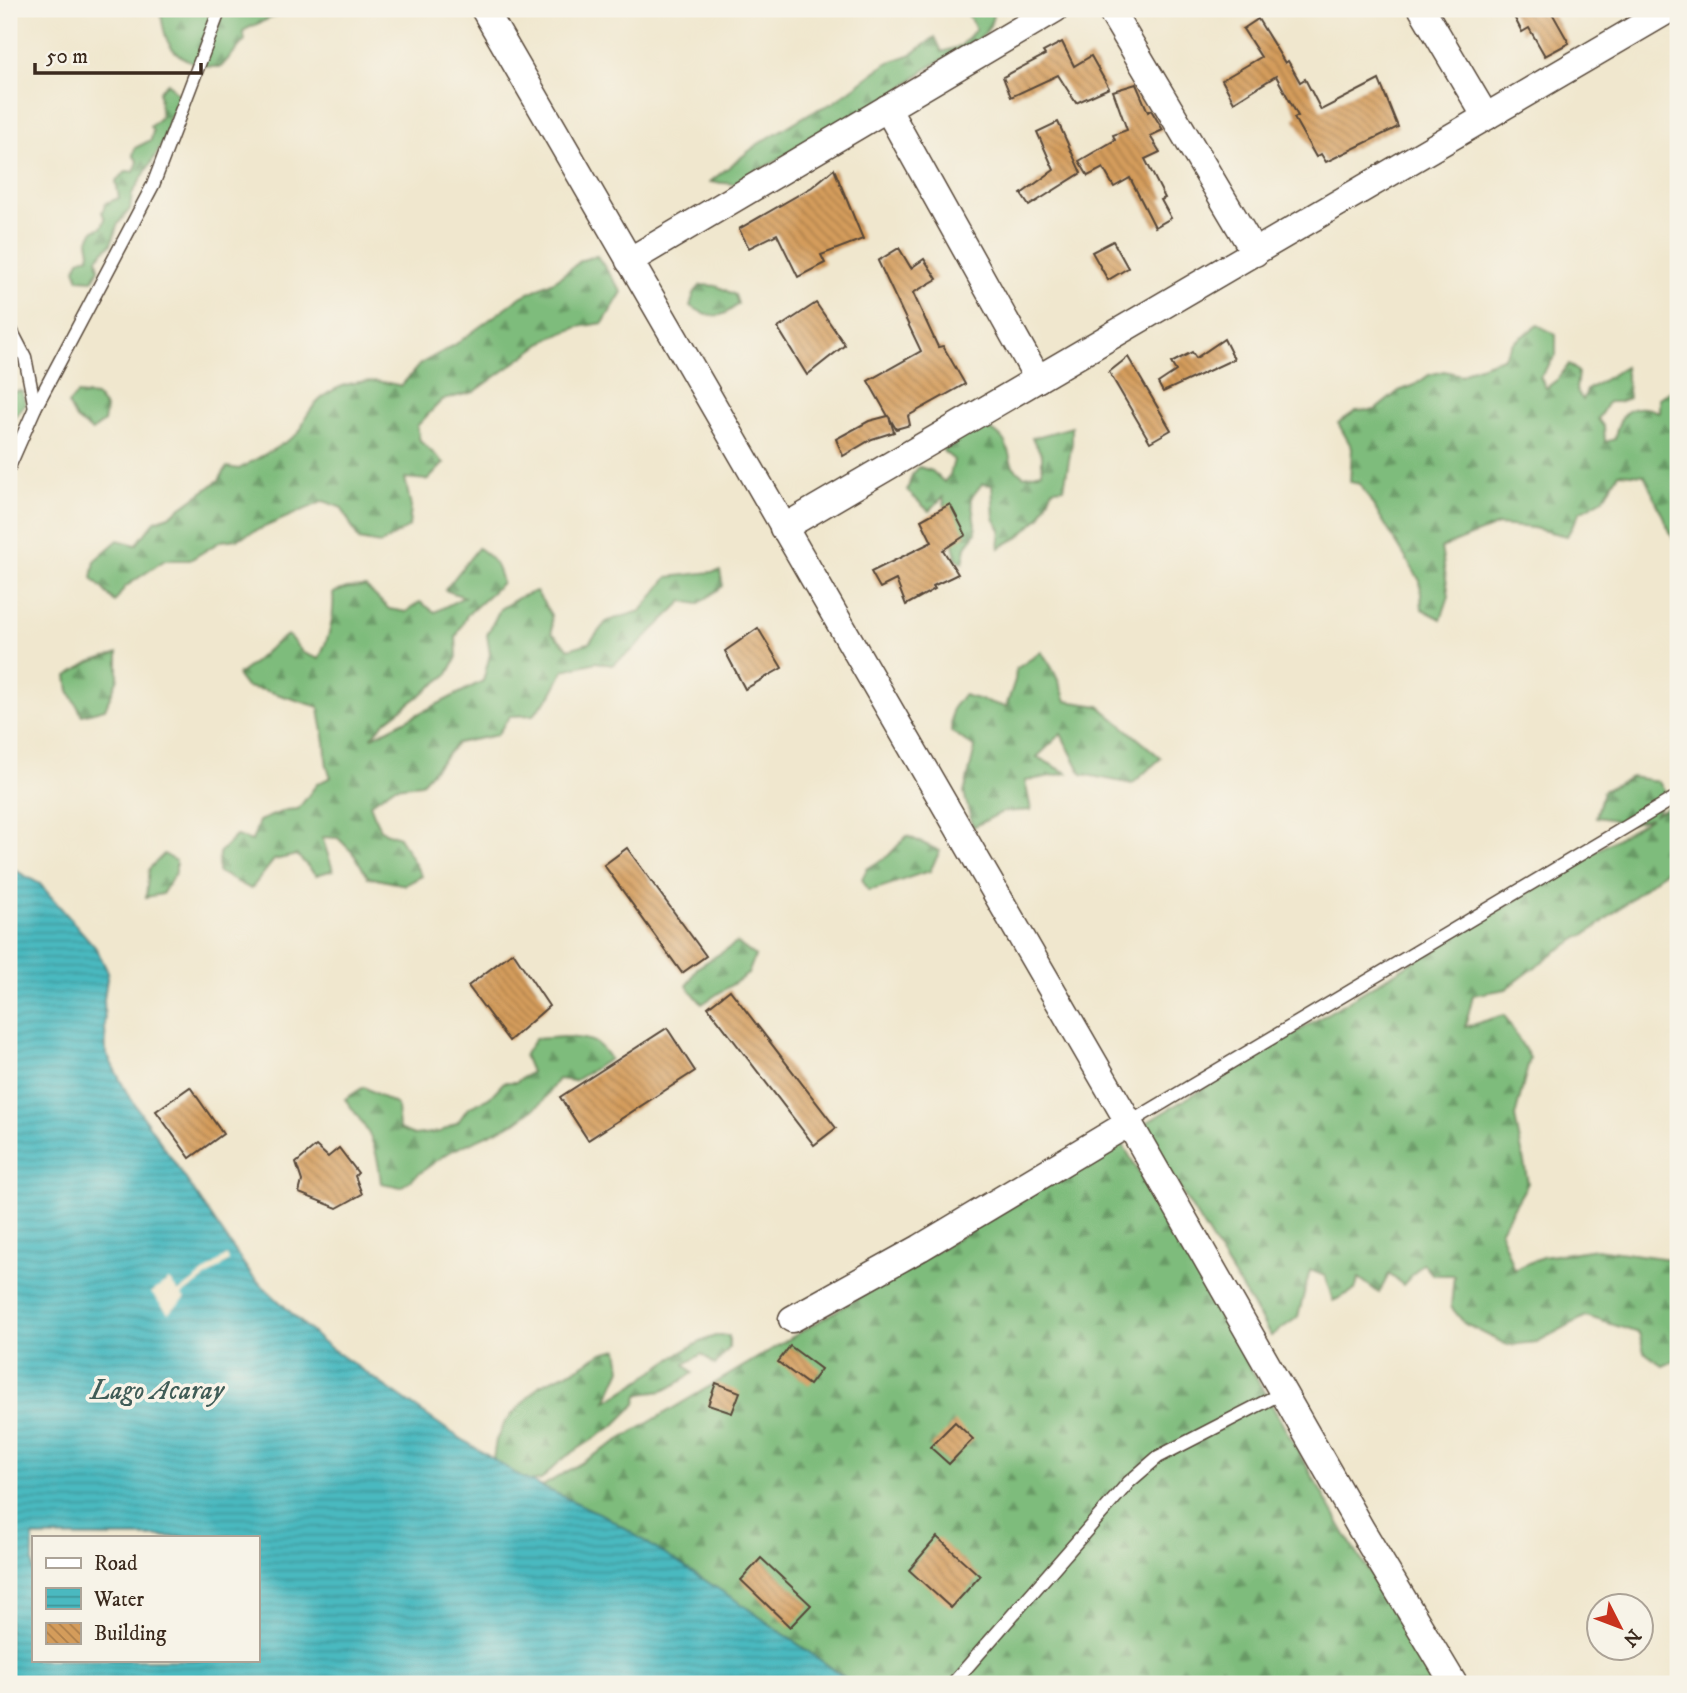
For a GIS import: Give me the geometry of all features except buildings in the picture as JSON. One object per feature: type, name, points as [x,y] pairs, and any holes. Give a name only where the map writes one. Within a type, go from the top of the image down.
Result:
[{"type":"street","points":[[484,9],[1129,1123],[1361,1530],[1454,1684]]},
{"type":"street","points":[[629,261],[1055,9]]},
{"type":"street","points":[[1110,9],[1255,253]]},
{"type":"street","points":[[1422,9],[1486,117]]},
{"type":"street","points":[[783,528],[1670,9]]},
{"type":"street","points":[[887,108],[1038,379]]},
{"type":"street","points":[[792,1319],[920,1248],[1129,1123]]},
{"type":"lane","points":[[9,467],[35,408],[153,185],[220,9]]},
{"type":"lane","points":[[9,326],[24,357],[35,408]]},
{"type":"lane","points":[[1129,1123],[1678,796]]},
{"type":"lane","points":[[954,1682],[1129,1482],[1158,1457],[1284,1392]]},
{"type":"green space","points":[[160,9],[289,9],[243,31],[245,40],[221,67],[199,64],[178,54],[166,38]]},
{"type":"green space","points":[[965,9],[993,9],[987,30],[971,46],[933,65],[898,92],[735,184],[710,182],[758,144],[812,112],[833,103],[887,63],[912,54],[935,37],[942,52],[961,46],[976,29]]},
{"type":"green space","points":[[168,83],[184,101],[169,118],[168,135],[132,194],[130,209],[118,224],[111,244],[97,258],[99,269],[93,280],[79,279],[75,269],[79,260],[88,257],[88,241],[94,230],[102,227],[105,219],[102,212],[106,203],[119,198],[116,181],[127,171],[134,172],[138,162],[133,155],[135,148],[151,140],[153,131],[150,127],[161,117],[159,91]]},
{"type":"green space","points":[[597,256],[622,292],[603,323],[578,327],[548,339],[474,392],[442,400],[417,426],[420,441],[444,463],[428,480],[405,478],[411,507],[409,527],[380,544],[359,540],[342,508],[324,501],[237,539],[221,541],[190,560],[165,560],[125,587],[115,602],[92,578],[95,560],[118,540],[136,545],[155,521],[169,516],[219,480],[227,467],[239,469],[295,436],[315,405],[325,396],[348,384],[361,382],[374,381],[401,386],[420,364],[456,344],[522,296],[556,280],[582,260]]},
{"type":"green space","points":[[701,285],[717,286],[735,295],[738,304],[726,313],[715,316],[697,310],[690,306],[694,293]]},
{"type":"green space","points":[[1538,325],[1556,335],[1556,355],[1540,377],[1546,388],[1558,379],[1569,364],[1578,372],[1576,390],[1583,400],[1587,390],[1625,367],[1629,398],[1608,402],[1598,419],[1604,427],[1605,442],[1615,439],[1620,421],[1628,411],[1641,408],[1659,412],[1659,398],[1678,386],[1678,549],[1644,475],[1619,473],[1603,499],[1580,512],[1567,536],[1533,528],[1498,525],[1441,548],[1449,596],[1441,619],[1422,609],[1420,581],[1360,484],[1350,482],[1352,448],[1338,423],[1356,411],[1375,410],[1399,391],[1415,385],[1429,375],[1444,371],[1461,375],[1503,358],[1513,343]]},
{"type":"green space","points":[[22,391],[26,404],[13,418],[9,415],[9,392]]},
{"type":"green space","points":[[77,394],[96,396],[106,408],[104,422],[92,431],[76,419],[68,404]]},
{"type":"green space","points":[[981,424],[1003,439],[1013,465],[1024,476],[1042,472],[1042,455],[1032,438],[1072,427],[1072,443],[1064,488],[1053,489],[1040,517],[1019,537],[999,548],[1001,530],[994,518],[992,485],[982,484],[971,498],[976,532],[966,547],[963,563],[956,558],[943,497],[929,511],[907,491],[912,475],[919,467],[932,471],[944,482],[950,475],[954,460],[943,451],[942,441]]},
{"type":"green space","points":[[478,548],[494,562],[502,583],[467,615],[456,637],[457,657],[448,674],[386,721],[371,738],[483,681],[490,654],[487,635],[500,609],[520,597],[536,591],[551,615],[552,633],[569,649],[589,643],[607,621],[641,611],[668,577],[720,571],[723,586],[698,604],[683,601],[634,649],[612,665],[596,662],[564,670],[551,695],[533,715],[510,716],[497,735],[457,743],[421,784],[394,787],[370,804],[380,830],[399,837],[422,876],[405,885],[368,877],[354,854],[338,838],[322,837],[333,870],[316,875],[297,855],[274,860],[251,889],[218,872],[219,853],[236,836],[252,841],[259,821],[286,810],[298,809],[317,784],[331,777],[319,707],[246,687],[237,675],[288,635],[303,653],[319,659],[330,627],[333,593],[347,588],[366,587],[389,609],[406,612],[420,602],[435,612],[464,597],[445,590]]},
{"type":"green space","points":[[1041,652],[1056,675],[1066,701],[1099,706],[1161,758],[1132,784],[1082,774],[1061,734],[1037,757],[1067,773],[1025,781],[1031,810],[1002,812],[973,827],[964,793],[975,748],[951,731],[952,709],[963,695],[1006,707],[1016,669]]},
{"type":"green space","points":[[118,653],[118,678],[105,709],[82,715],[69,691],[67,676],[90,662]]},
{"type":"green space","points":[[1631,777],[1658,781],[1667,794],[1655,814],[1678,801],[1678,865],[1670,867],[1594,929],[1555,952],[1506,989],[1473,995],[1465,1027],[1504,1015],[1530,1058],[1515,1117],[1528,1183],[1500,1231],[1514,1270],[1542,1257],[1596,1249],[1678,1260],[1678,1359],[1663,1366],[1644,1352],[1639,1333],[1586,1316],[1537,1342],[1507,1345],[1465,1324],[1451,1307],[1454,1275],[1433,1275],[1423,1263],[1403,1285],[1389,1274],[1379,1293],[1359,1278],[1355,1290],[1333,1301],[1325,1276],[1310,1270],[1298,1317],[1271,1336],[1141,1126],[1651,818],[1614,828],[1615,820],[1596,817],[1603,791]]},
{"type":"green space","points":[[907,836],[940,851],[930,871],[868,890],[862,879],[867,869],[889,855]]},
{"type":"green space","points":[[164,854],[176,861],[176,872],[162,894],[146,897],[149,869]]},
{"type":"green space","points":[[737,943],[755,956],[748,974],[702,1004],[687,986],[697,968]]},
{"type":"green space","points":[[563,1037],[591,1040],[610,1059],[574,1081],[558,1079],[541,1103],[516,1122],[447,1153],[401,1187],[381,1183],[371,1138],[345,1099],[364,1087],[397,1105],[399,1129],[414,1135],[440,1132],[458,1122],[468,1108],[489,1098],[504,1082],[516,1082],[531,1072],[524,1055],[535,1039]]},
{"type":"green space","points":[[1121,1141],[1351,1544],[1441,1684],[854,1684],[740,1603],[607,1518],[541,1487]]},
{"type":"green space","points":[[715,1336],[729,1336],[729,1348],[715,1365],[702,1354],[685,1364],[693,1373],[678,1383],[662,1391],[638,1395],[636,1404],[615,1425],[561,1460],[541,1480],[519,1484],[492,1466],[496,1440],[506,1421],[540,1385],[576,1369],[602,1353],[618,1349],[621,1369],[606,1401],[686,1350]]},
{"type":"water","name":"Lago Acaray","points":[[9,867],[40,884],[96,948],[108,972],[104,999],[106,1053],[127,1093],[252,1276],[322,1342],[449,1431],[523,1478],[607,1517],[740,1603],[854,1684],[9,1684]]},
{"type":"pier","points":[[227,1255],[229,1261],[182,1295],[185,1299],[168,1313],[151,1293],[169,1280],[179,1292]]}]
